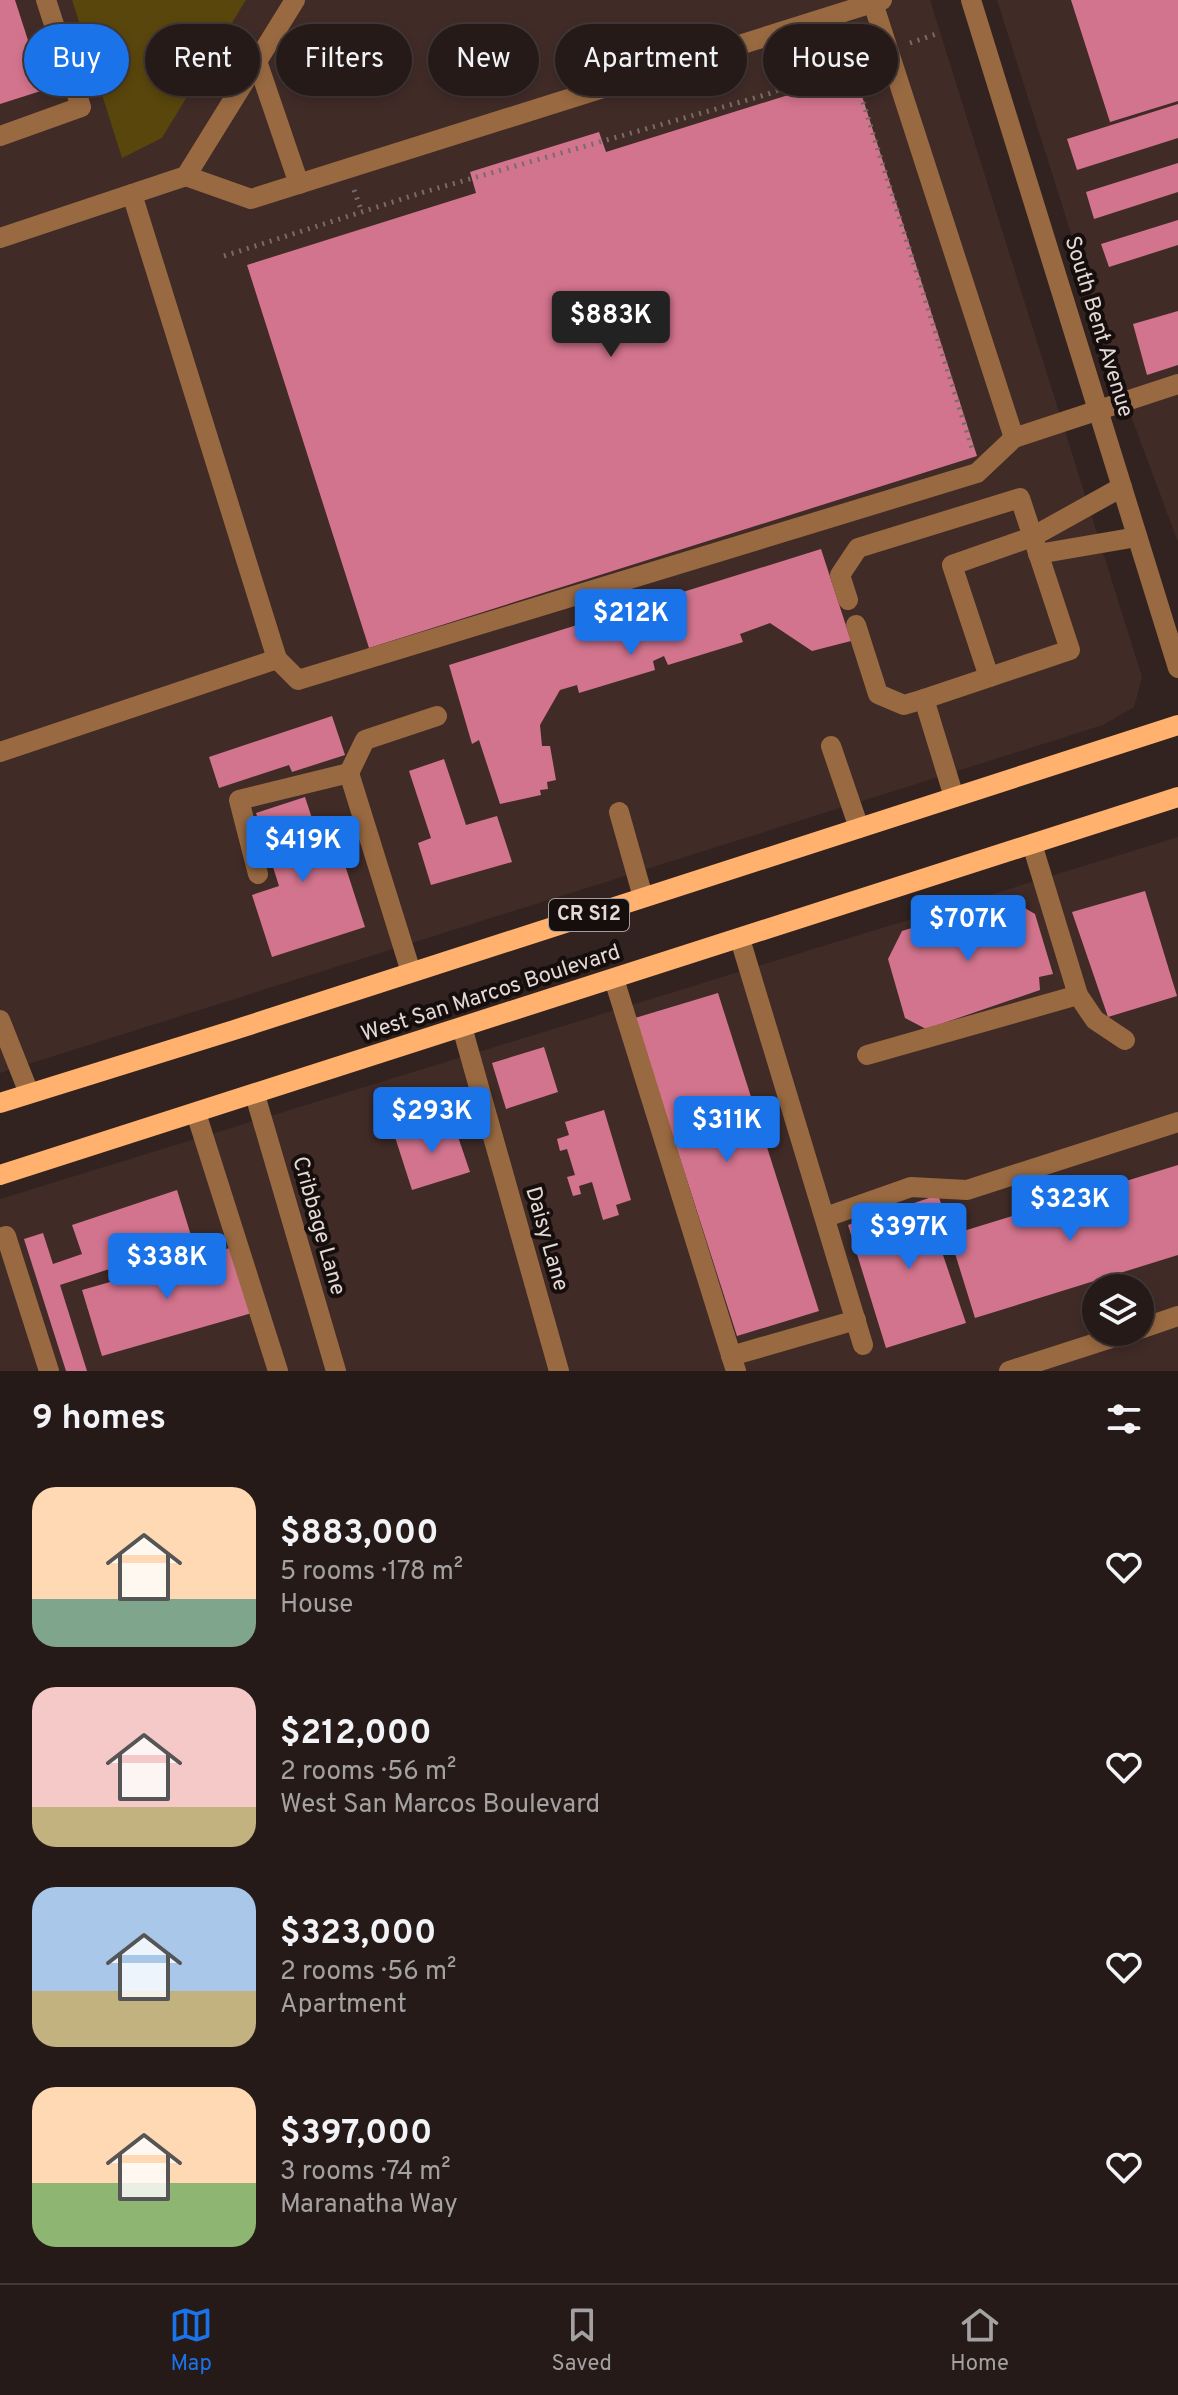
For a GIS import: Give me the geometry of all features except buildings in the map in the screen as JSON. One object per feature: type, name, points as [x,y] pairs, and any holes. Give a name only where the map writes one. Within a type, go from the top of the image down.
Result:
[{"type":"main road","name":"West San Marcos Boulevard","points":[[0,1103],[1178,725]]},
{"type":"main road","name":"West San Marcos Boulevard","points":[[0,1175],[1178,797]]},
{"type":"street","points":[[0,136],[81,107],[46,0]]},
{"type":"street","points":[[260,56],[295,0]]},
{"type":"street","name":"South Bent Avenue","points":[[971,0],[1178,668]]},
{"type":"street","points":[[0,238],[186,176],[251,199],[877,1],[882,24]]},
{"type":"street","points":[[260,70],[299,184]]},
{"type":"street","points":[[898,81],[1014,438]]},
{"type":"street","points":[[186,176],[235,96]]},
{"type":"street","points":[[132,194],[277,659],[298,680],[977,473],[1014,438],[1178,384]]},
{"type":"street","points":[[1035,546],[1122,487]]},
{"type":"street","points":[[848,600],[840,575],[858,548],[1020,498],[1070,650],[904,705],[878,694],[856,625]]},
{"type":"street","points":[[989,677],[952,565],[1035,546],[1137,537]]},
{"type":"street","points":[[0,752],[277,659]]},
{"type":"street","points":[[924,699],[954,797]]},
{"type":"street","points":[[411,972],[349,773],[365,740],[437,716]]},
{"type":"street","points":[[831,746],[859,828]]},
{"type":"street","points":[[258,874],[239,800],[349,773]]},
{"type":"street","points":[[619,812],[643,897]]},
{"type":"street","points":[[1032,844],[1078,995],[1095,1020],[1125,1040]]},
{"type":"street","points":[[740,939],[863,1345]]},
{"type":"street","points":[[614,979],[733,1363],[856,1320]]},
{"type":"street","points":[[867,1055],[1078,995]]},
{"type":"street","points":[[0,1020],[29,1093]]},
{"type":"street","name":"Daisy Lane","points":[[462,1027],[559,1371]]},
{"type":"street","name":"Cribbage Lane","points":[[255,1095],[336,1371]]},
{"type":"street","points":[[196,1113],[278,1371]]},
{"type":"street","points":[[826,1217],[911,1187],[967,1190],[1178,1122]]},
{"type":"street","points":[[0,1238],[6,1236],[49,1371]]},
{"type":"street","points":[[1154,1324],[1178,1316]]},
{"type":"street","points":[[1009,1371],[1087,1346]]},
{"type":"path","points":[[898,47],[939,33]]},
{"type":"path","points":[[224,256],[424,192],[763,96]]},
{"type":"path","points":[[861,96],[974,453]]},
{"type":"shaded area","points":[[0,0],[72,0],[80,24],[24,24],[24,96],[103,96],[122,157],[162,138],[188,96],[260,96],[260,24],[231,24],[246,0],[930,0],[1142,677],[1134,707],[1103,725],[0,1073]]},
{"type":"shaded area","points":[[72,0],[246,0],[231,24],[145,24],[145,96],[188,96],[162,138],[122,158],[102,96],[129,96],[129,24],[80,24]]},
{"type":"shaded area","points":[[997,0],[1178,0],[1178,542],[1118,381]]},
{"type":"shaded area","points":[[1178,837],[1178,1371],[0,1371],[0,1199]]}]
